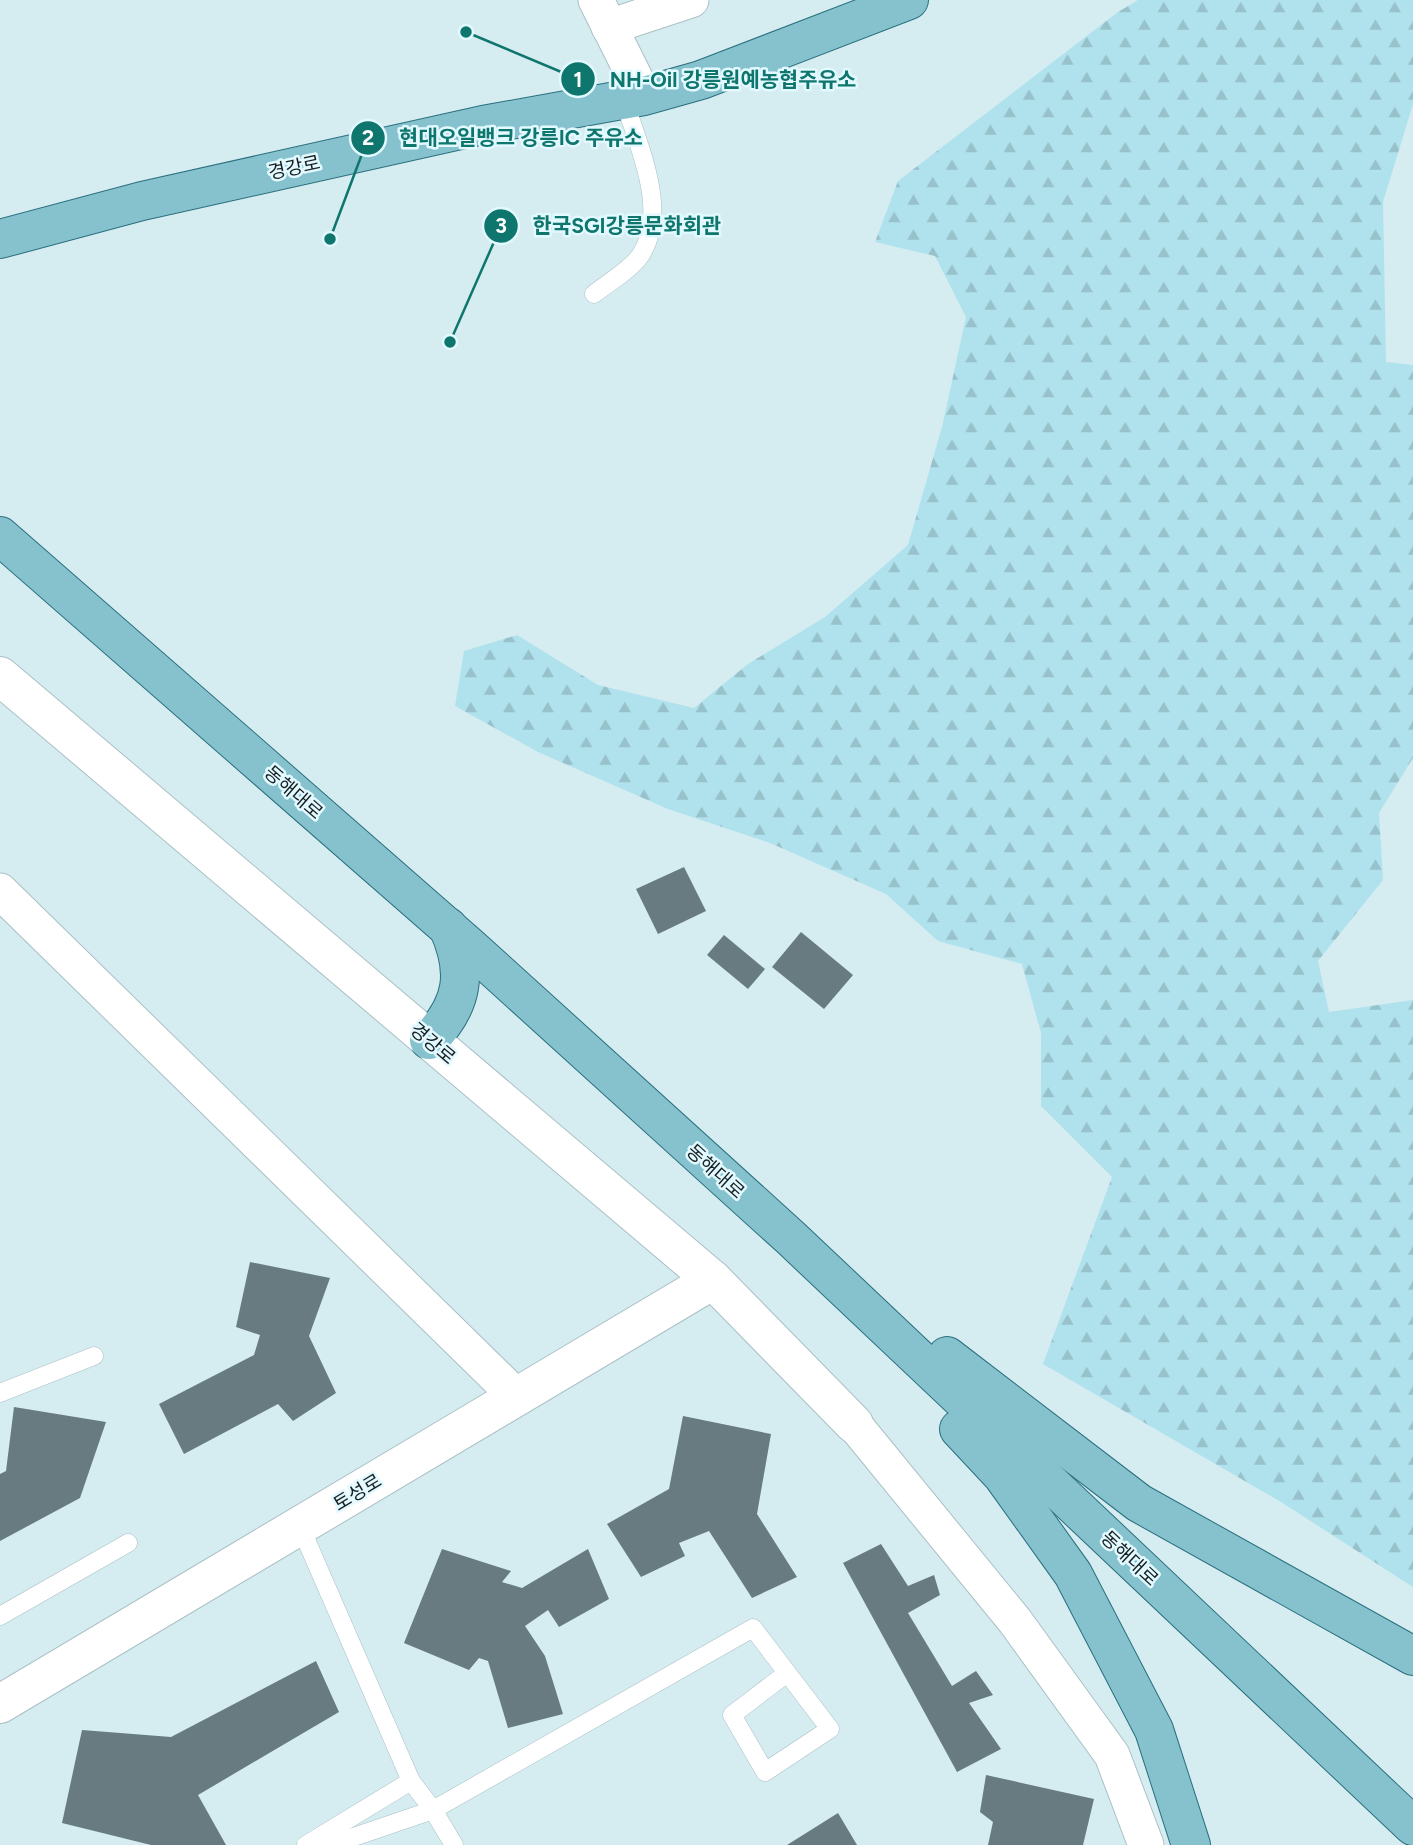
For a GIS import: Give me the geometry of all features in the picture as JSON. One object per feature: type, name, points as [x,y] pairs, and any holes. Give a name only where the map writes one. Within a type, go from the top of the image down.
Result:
[{"type":"main road","name":"경강로","points":[[0,239],[142,201],[483,125],[634,98],[701,80],[908,0]]},
{"type":"main road","name":"동해대로","points":[[0,536],[448,927],[791,1238],[1413,1826]]},
{"type":"main road","points":[[429,1040],[447,1022],[459,991],[460,954],[448,927]]},
{"type":"main road","points":[[752,1204],[1139,1503],[1413,1656]]},
{"type":"main road","points":[[791,1238],[1002,1475],[1073,1574],[1154,1730],[1191,1845]]},
{"type":"street","points":[[634,98],[603,13],[691,0]]},
{"type":"street","name":"경강로","points":[[0,676],[713,1280],[854,1424]]},
{"type":"street","points":[[0,891],[517,1397]]},
{"type":"street","name":"토성로","points":[[0,1704],[713,1280]]},
{"type":"street","points":[[854,1424],[1015,1621],[1112,1755],[1146,1845]]},
{"type":"lane","points":[[594,294],[640,256],[654,217],[634,98]]},
{"type":"lane","points":[[0,1393],[94,1356]]},
{"type":"lane","points":[[300,1526],[411,1782],[433,1810],[454,1845]]},
{"type":"lane","points":[[0,1616],[128,1543]]},
{"type":"lane","points":[[330,1845],[433,1810],[753,1628],[788,1673],[830,1729],[765,1772],[732,1715],[788,1673]]},
{"type":"lane","points":[[306,1845],[411,1782]]},
{"type":"green space","points":[[1138,0],[1413,0],[1413,104],[1383,202],[1386,362],[1413,365],[1413,758],[1379,813],[1383,880],[1318,961],[1329,1012],[1413,1000],[1413,1587],[1281,1502],[1043,1364],[1112,1177],[1041,1106],[1041,1033],[1022,964],[938,941],[886,894],[770,843],[668,809],[538,752],[455,706],[464,651],[517,635],[598,685],[694,708],[748,664],[825,617],[908,545],[942,427],[966,317],[935,256],[875,242],[898,181],[1118,12]]},
{"type":"building","points":[[684,867],[706,911],[658,934],[636,889]]},
{"type":"building","points":[[801,932],[853,975],[824,1009],[772,967]]},
{"type":"building","points":[[724,935],[765,969],[748,989],[707,955]]},
{"type":"building","points":[[250,1262],[330,1278],[309,1336],[336,1393],[293,1421],[278,1404],[184,1454],[159,1404],[254,1355],[260,1335],[236,1327]]},
{"type":"building","points":[[14,1407],[106,1422],[80,1498],[0,1541],[0,1474],[6,1471]]},
{"type":"building","points":[[683,1416],[771,1434],[757,1514],[797,1577],[752,1598],[709,1531],[679,1543],[685,1556],[641,1577],[607,1524],[669,1489]]},
{"type":"building","points":[[881,1544],[908,1586],[934,1575],[940,1595],[908,1613],[952,1686],[976,1671],[993,1695],[969,1703],[1001,1749],[957,1772],[843,1563]]},
{"type":"building","points":[[442,1549],[511,1571],[502,1582],[522,1588],[588,1549],[609,1599],[559,1627],[548,1610],[525,1626],[545,1656],[563,1714],[508,1728],[488,1661],[479,1658],[469,1670],[404,1643]]},
{"type":"building","points":[[316,1661],[339,1712],[198,1795],[226,1845],[151,1845],[62,1823],[82,1730],[171,1737]]},
{"type":"building","points":[[986,1775],[1094,1799],[1083,1845],[988,1845],[993,1822],[980,1812]]},
{"type":"building","points":[[838,1813],[857,1845],[787,1845]]},
{"type":"place","name":"NH-Oil 강릉원예농협주유소","points":[[466,32]]},
{"type":"place","name":"현대오일뱅크 강릉IC 주유소","points":[[330,239]]},
{"type":"place","name":"한국SGI강릉문화회관","points":[[450,342]]}]
